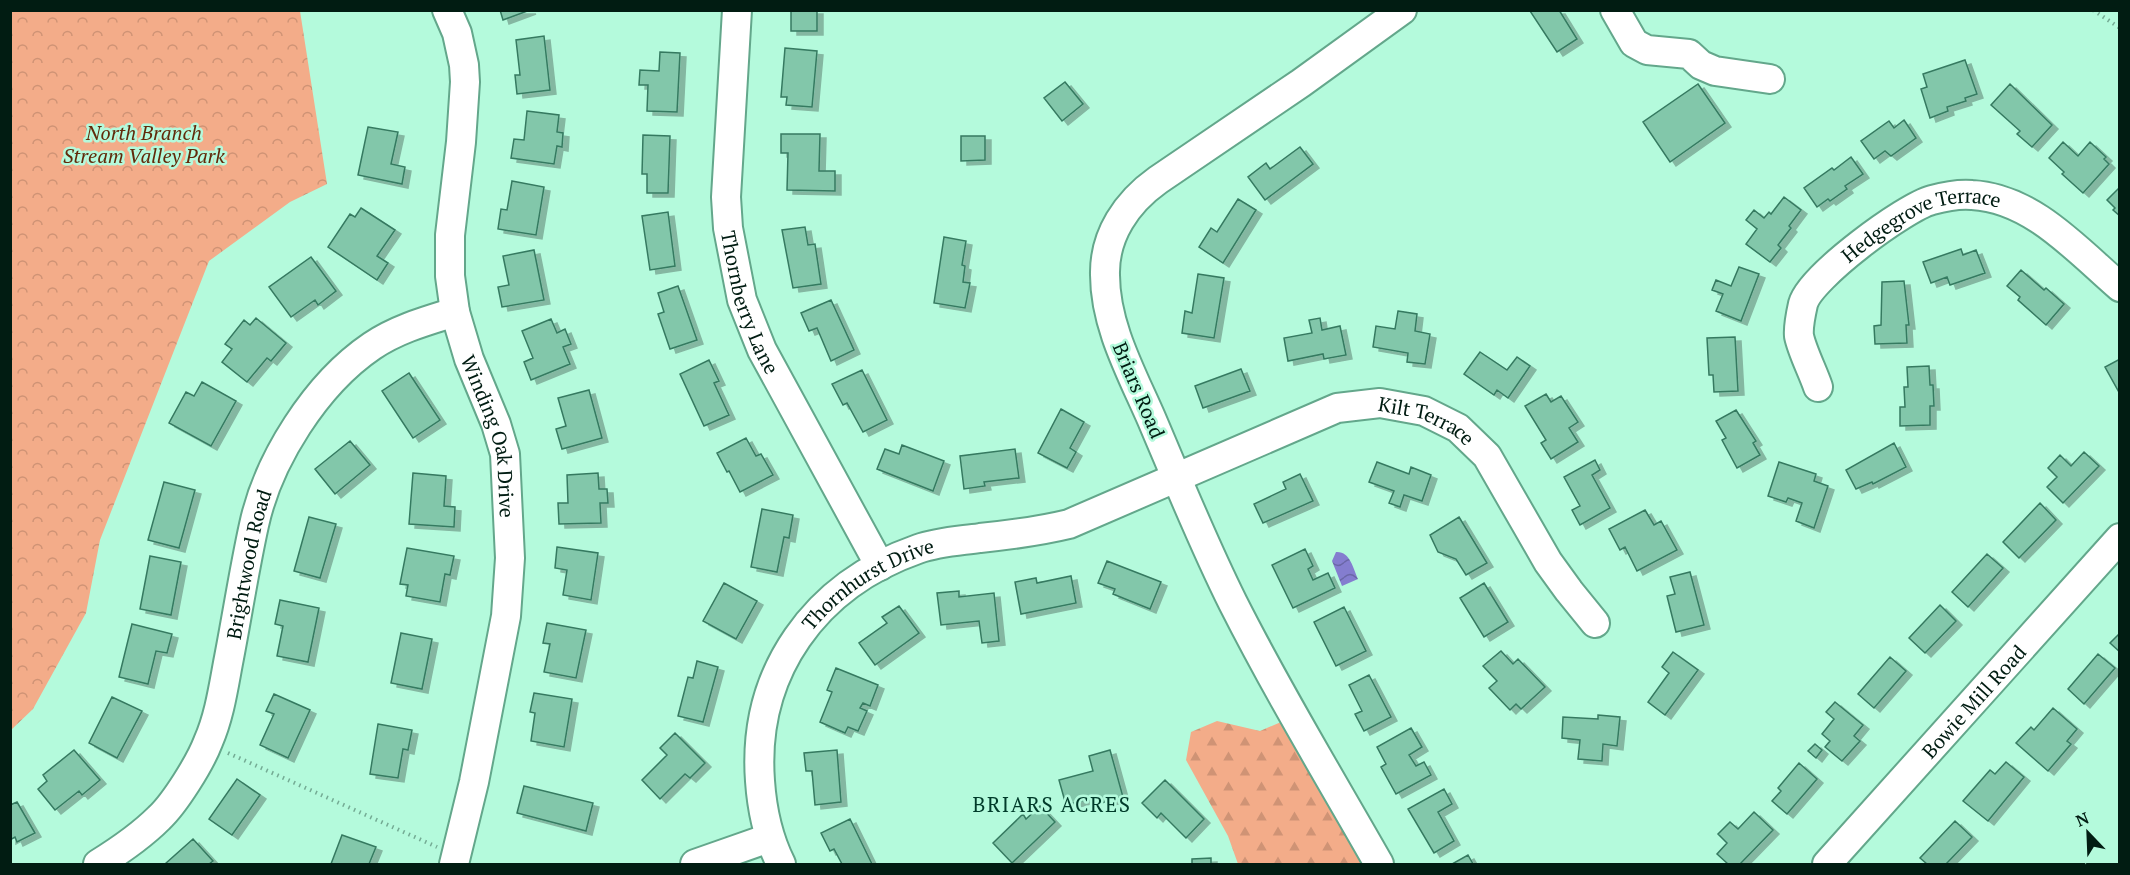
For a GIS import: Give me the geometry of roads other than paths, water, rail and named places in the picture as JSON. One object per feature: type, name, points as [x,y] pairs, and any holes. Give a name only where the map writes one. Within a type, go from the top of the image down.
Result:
[{"type":"street","name":"Winding Oak Drive","points":[[447,10],[457,33],[465,82],[461,142],[450,235],[450,276],[455,312],[469,359],[496,424],[505,454],[510,558],[506,616],[456,862]]},
{"type":"street","name":"Thornberry Lane","points":[[737,10],[726,196],[728,228],[742,300],[751,326],[770,364],[880,566]]},
{"type":"street","name":"Briars Road","points":[[1379,864],[1233,602],[1176,477],[1110,319],[1104,272],[1108,247],[1118,222],[1136,197],[1154,182],[1301,83],[1402,10]]},
{"type":"street","points":[[1615,10],[1634,43],[1647,51],[1689,54],[1701,65],[1715,71],[1770,79]]},
{"type":"street","name":"Hedgegrove Terrace","points":[[1818,387],[1799,335],[1804,302],[1813,286],[1841,258],[1911,210],[1931,200],[1972,195],[2010,203],[2051,226],[2120,287]]},
{"type":"street","name":"Brightwood Road","points":[[98,864],[122,849],[161,817],[189,778],[208,744],[220,706],[254,523],[272,469],[304,414],[340,374],[371,346],[408,326],[455,312]]},
{"type":"street","name":"Kilt Terrace","points":[[1176,477],[1337,408],[1380,402],[1424,411],[1458,428],[1487,456],[1548,562],[1595,623]]},
{"type":"street","name":"Thornhurst Drive","points":[[781,864],[769,838],[761,795],[758,754],[763,716],[775,678],[794,640],[818,610],[856,578],[920,548],[1069,524],[1176,477]]},
{"type":"street","name":"Bowie Mill Road","points":[[1827,864],[2120,538]]},
{"type":"street","points":[[695,864],[769,838]]},
{"type":"water","points":[[1336,552],[1341,552],[1348,557],[1358,579],[1342,586],[1332,561]]},
{"type":"district","name":"BRIARS ACRES","points":[[1052,804]]},
{"type":"park label","name":"North Branch Stream Valley Park","points":[[144,144]]}]
